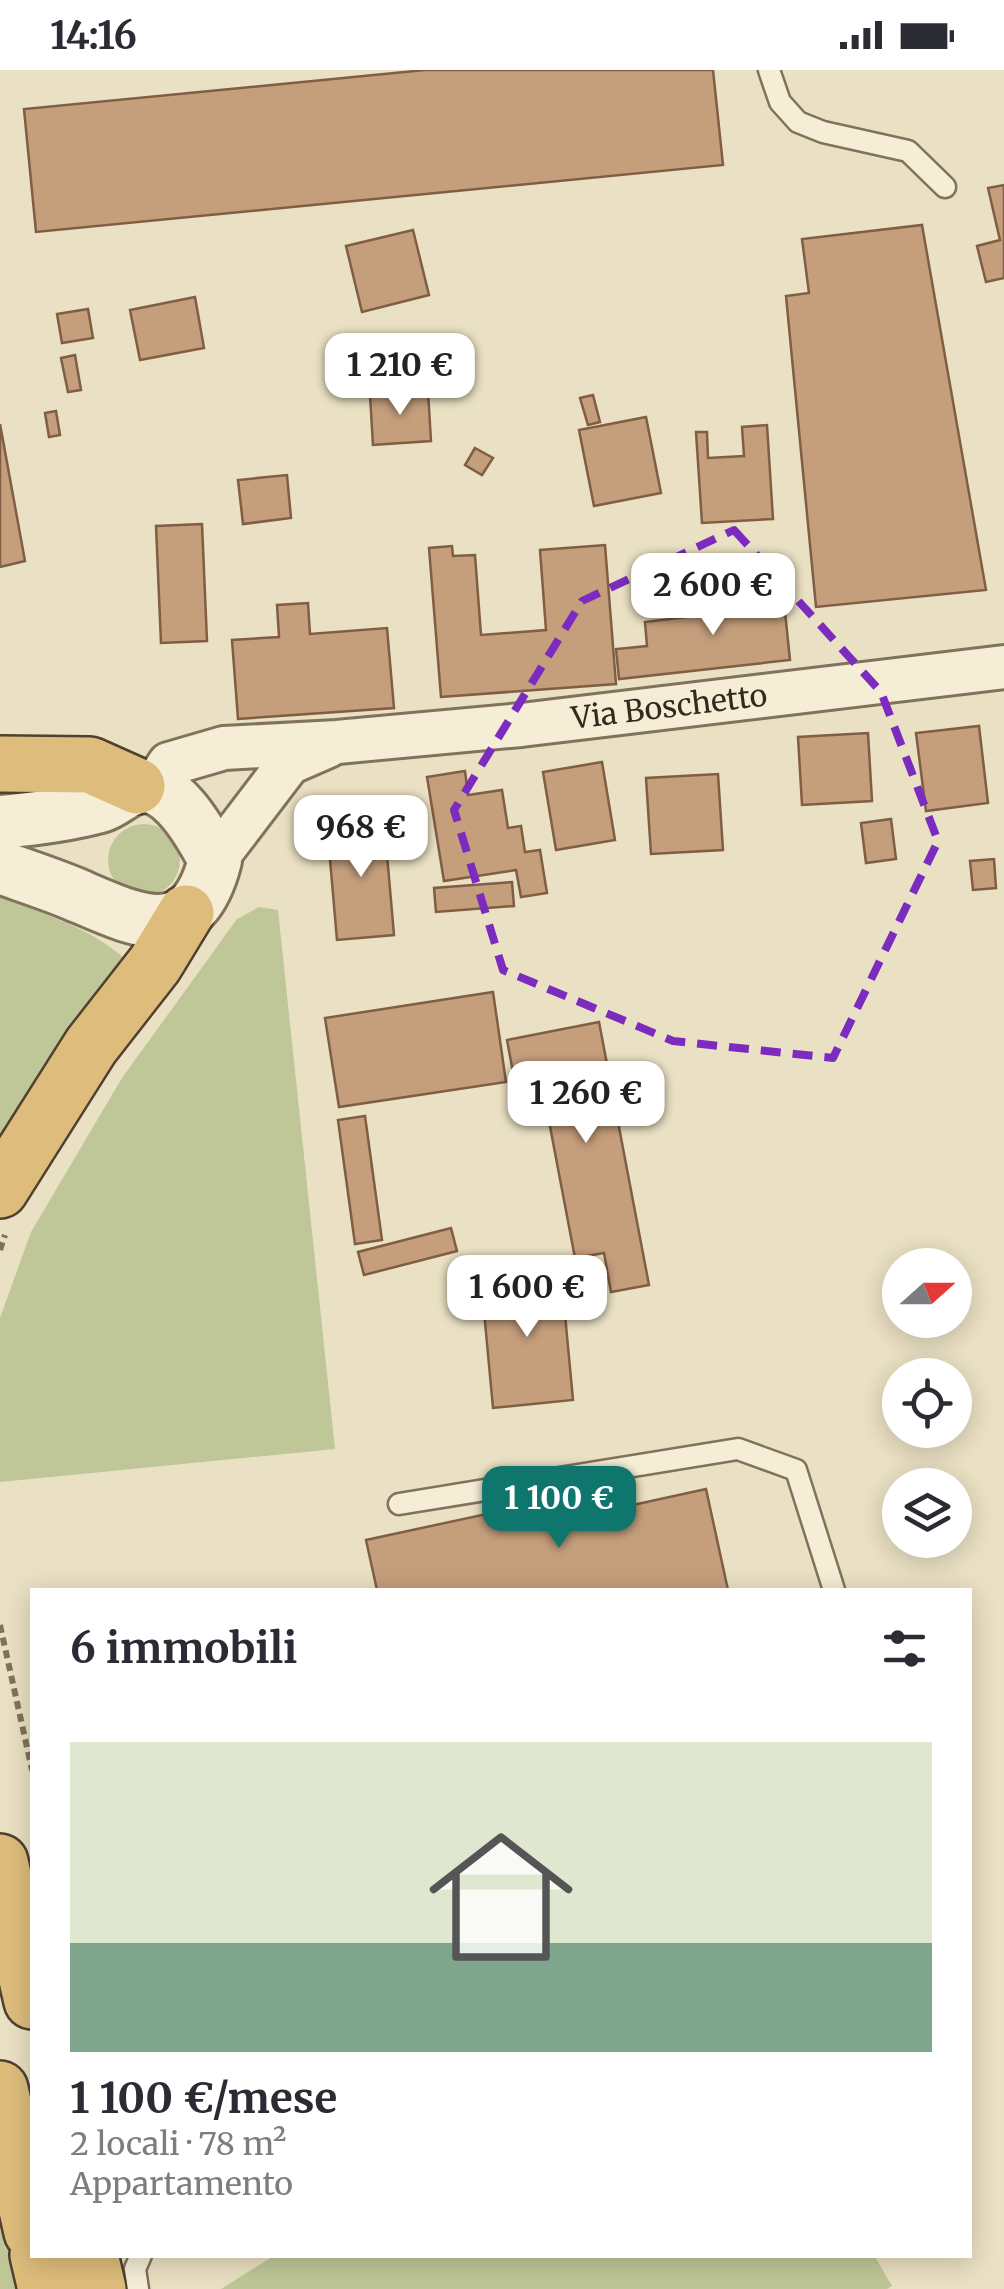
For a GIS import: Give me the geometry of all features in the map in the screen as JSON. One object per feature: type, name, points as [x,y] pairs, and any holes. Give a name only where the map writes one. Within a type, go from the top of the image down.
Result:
[{"type":"highway","points":[[0,764],[90,765],[145,787]]},
{"type":"highway","points":[[0,1190],[90,1046],[155,964],[186,913]]},
{"type":"highway","points":[[0,1862],[27,1953],[30,1981]]},
{"type":"highway","points":[[0,2088],[30,2223]]},
{"type":"highway","points":[[39,2258],[46,2289]]},
{"type":"highway","points":[[91,2258],[98,2289]]},
{"type":"street","name":"Via Boschetto","points":[[145,787],[169,764],[224,748],[522,725],[1004,667]]},
{"type":"street","points":[[0,868],[115,913],[145,921],[170,920],[186,913],[209,886],[216,860],[290,763],[338,742]]},
{"type":"street","points":[[0,822],[105,804],[145,787],[182,808],[216,860]]},
{"type":"lane","points":[[769,70],[780,102],[798,122],[823,132],[908,151],[946,187]]},
{"type":"lane","points":[[399,1504],[738,1450],[796,1470],[833,1588]]},
{"type":"lane","points":[[138,2289],[135,2269],[140,2258]]},
{"type":"path","points":[[0,1625],[30,1761]]},
{"type":"highlighted area","points":[[734,530],[881,692],[938,841],[833,1058],[673,1041],[503,970],[454,810],[582,601]]},
{"type":"green space","points":[[144,824],[170,834],[180,860],[170,886],[144,896],[118,886],[108,860],[118,834]]},
{"type":"green space","points":[[0,897],[85,932],[129,963],[0,1149]]},
{"type":"green space","points":[[259,907],[278,910],[335,1449],[0,1482],[0,1318],[31,1232],[122,1078],[237,919]]},
{"type":"green space","points":[[0,2190],[21,2289],[0,2289]]},
{"type":"green space","points":[[270,2258],[876,2258],[892,2286],[887,2289],[221,2289]]},
{"type":"building","points":[[425,70],[713,70],[723,165],[36,232],[24,109]]},
{"type":"building","points":[[1004,185],[1004,278],[986,282],[977,246],[1000,240],[988,188]]},
{"type":"building","points":[[922,225],[986,590],[816,607],[786,296],[809,293],[802,239]]},
{"type":"building","points":[[413,230],[429,295],[362,312],[346,246]]},
{"type":"building","points":[[195,297],[204,348],[140,360],[130,310]]},
{"type":"building","points":[[88,309],[93,338],[62,343],[57,314]]},
{"type":"building","points":[[75,355],[81,390],[68,392],[61,358]]},
{"type":"building","points":[[428,391],[431,441],[373,445],[370,395]]},
{"type":"building","points":[[593,395],[600,422],[588,425],[580,398]]},
{"type":"building","points":[[56,411],[60,435],[49,437],[45,413]]},
{"type":"building","points":[[646,417],[661,493],[594,506],[579,430]]},
{"type":"building","points":[[0,424],[25,561],[0,567]]},
{"type":"building","points":[[767,425],[773,519],[702,523],[696,432],[707,432],[708,458],[744,456],[742,427]]},
{"type":"building","points":[[475,448],[493,458],[482,475],[465,465]]},
{"type":"building","points":[[287,475],[291,518],[243,524],[238,480]]},
{"type":"building","points":[[202,524],[207,641],[161,643],[156,526]]},
{"type":"building","points":[[605,545],[616,684],[441,697],[429,548],[452,546],[453,556],[475,555],[481,635],[546,630],[540,550]]},
{"type":"building","points":[[782,583],[790,660],[619,679],[616,649],[647,646],[645,622],[695,616],[692,594],[711,592],[713,613],[749,609],[747,587]]},
{"type":"building","points":[[308,603],[310,634],[387,628],[394,708],[238,719],[232,640],[279,637],[277,605]]},
{"type":"building","points":[[979,726],[988,803],[926,811],[916,733]]},
{"type":"building","points":[[868,733],[872,801],[802,805],[798,737]]},
{"type":"building","points":[[602,762],[615,840],[556,850],[543,772]]},
{"type":"building","points":[[465,771],[468,795],[502,790],[508,828],[521,826],[525,852],[540,850],[547,893],[521,897],[516,870],[444,881],[427,777]]},
{"type":"building","points":[[718,774],[723,850],[651,854],[646,778]]},
{"type":"building","points":[[891,819],[896,859],[866,863],[861,823]]},
{"type":"building","points":[[384,820],[394,935],[337,940],[327,825]]},
{"type":"building","points":[[994,859],[996,888],[973,890],[970,861]]},
{"type":"building","points":[[512,882],[514,906],[436,912],[434,888]]},
{"type":"building","points":[[493,992],[506,1082],[339,1107],[325,1018]]},
{"type":"building","points":[[599,1022],[649,1285],[611,1292],[604,1253],[575,1258],[541,1079],[515,1083],[507,1040]]},
{"type":"building","points":[[365,1116],[382,1240],[355,1244],[338,1120]]},
{"type":"building","points":[[451,1228],[457,1251],[364,1275],[358,1252]]},
{"type":"building","points":[[561,1272],[573,1400],[493,1408],[481,1279]]},
{"type":"building","points":[[706,1489],[728,1588],[377,1588],[366,1540],[542,1502],[546,1524]]}]
